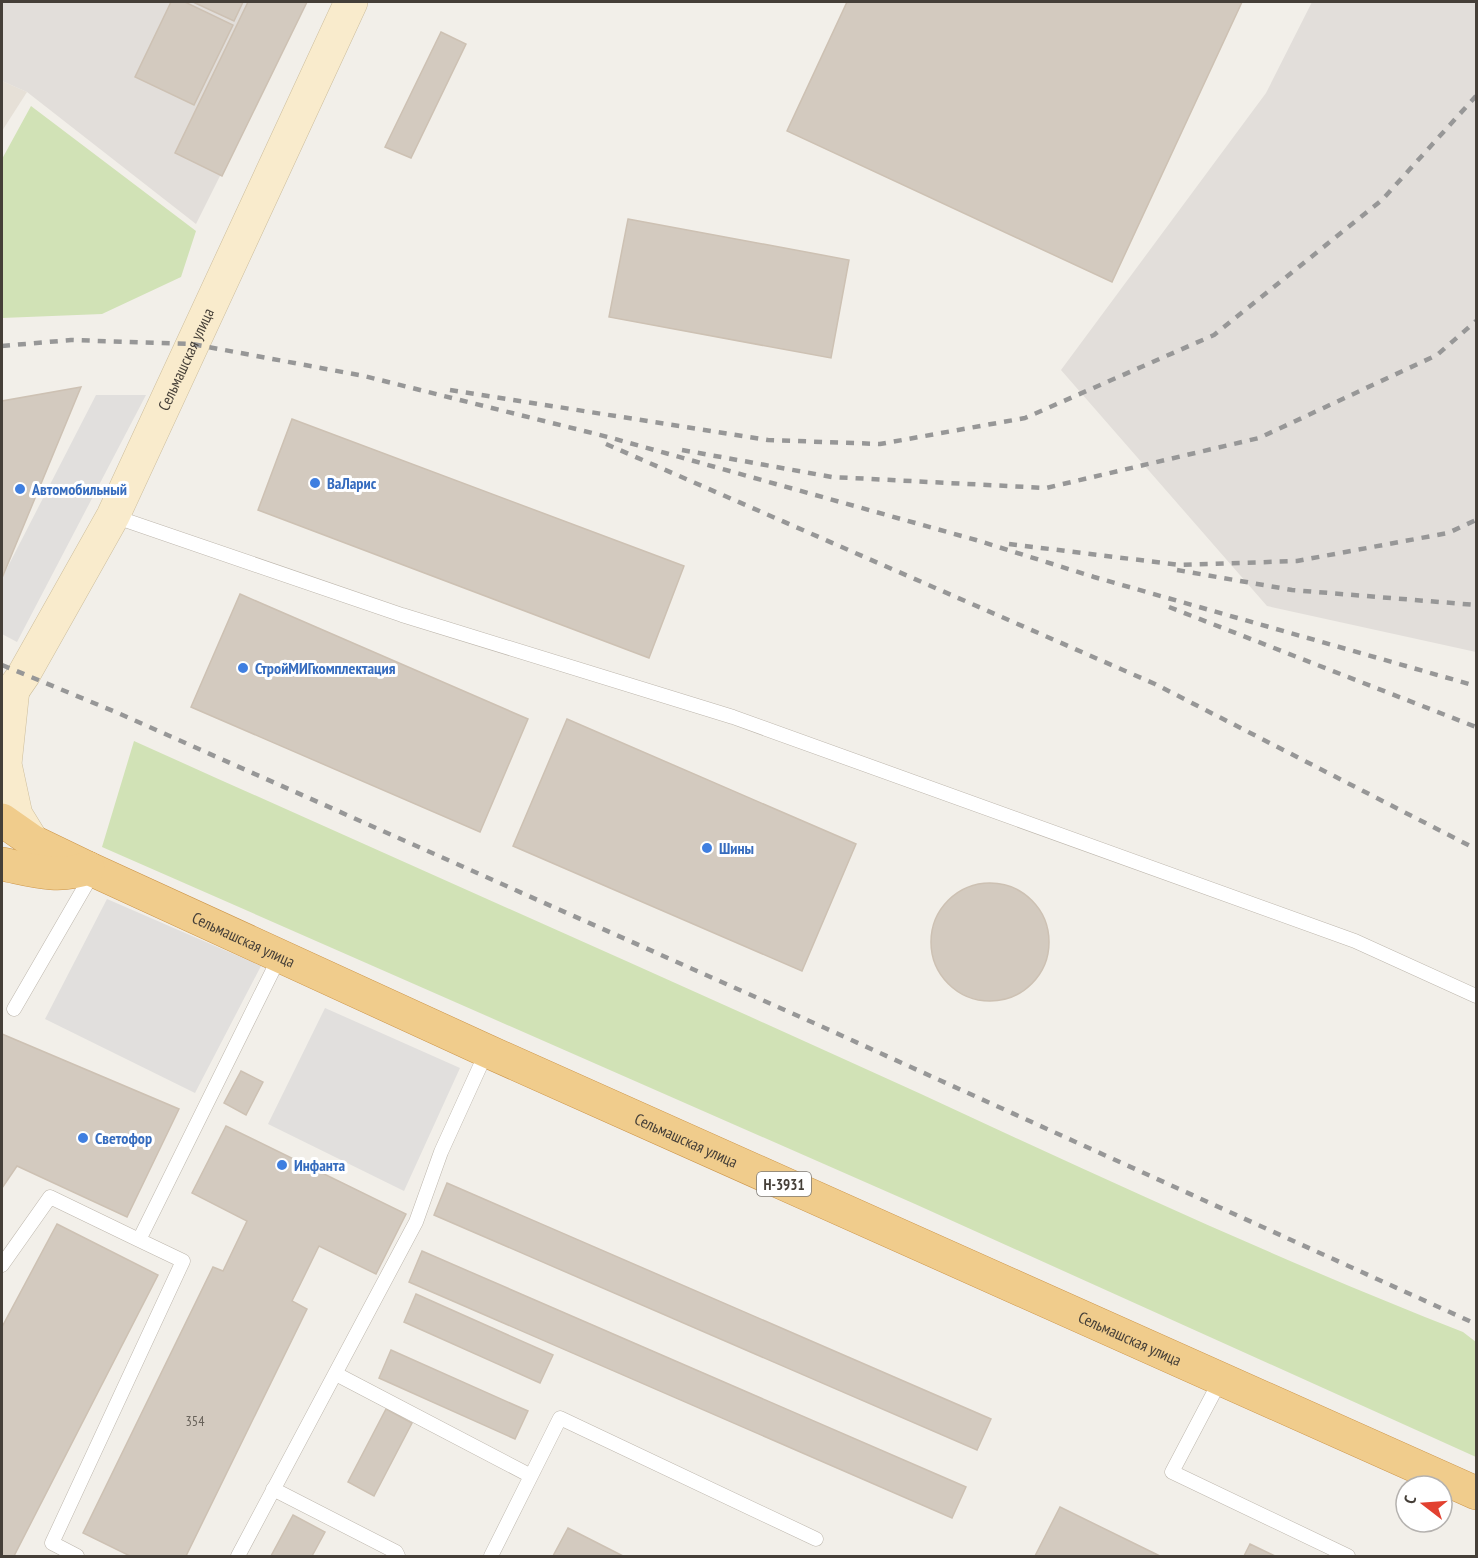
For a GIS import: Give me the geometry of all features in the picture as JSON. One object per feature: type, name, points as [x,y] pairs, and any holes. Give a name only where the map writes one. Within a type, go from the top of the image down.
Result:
[{"type":"highway","name":"Сельмашская улица","points":[[2,820],[32,841],[91,870],[487,1051],[1476,1493]]},
{"type":"highway","points":[[2,864],[47,875],[91,870]]},
{"type":"main road","name":"Сельмашская улица","points":[[5,696],[113,516],[351,2]]},
{"type":"main road","points":[[5,696],[5,764],[16,815],[32,841]]},
{"type":"lane","points":[[113,516],[402,615],[733,717],[1355,941],[1476,996]]},
{"type":"lane","points":[[14,1009],[91,870]]},
{"type":"lane","points":[[139,1240],[280,956]]},
{"type":"lane","points":[[238,1557],[416,1222],[441,1152],[487,1051]]},
{"type":"lane","points":[[2,1265],[50,1197],[183,1261],[52,1543],[77,1557]]},
{"type":"lane","points":[[336,1374],[531,1476]]},
{"type":"lane","points":[[1221,1379],[1172,1472],[1348,1557]]},
{"type":"lane","points":[[491,1557],[560,1418],[816,1539]]},
{"type":"lane","points":[[273,1489],[396,1552],[398,1557]]},
{"type":"shaded area","points":[[2,2],[307,2],[196,224],[27,92],[2,81]]},
{"type":"shaded area","points":[[1312,2],[1476,2],[1476,652],[1267,606],[1061,370],[1266,93]]},
{"type":"shaded area","points":[[2,81],[27,92],[2,131]]},
{"type":"shaded area","points":[[96,395],[146,395],[17,642],[2,634],[2,578]]},
{"type":"shaded area","points":[[107,899],[261,966],[195,1093],[45,1019]]},
{"type":"shaded area","points":[[325,1008],[460,1068],[404,1191],[268,1124]]},
{"type":"green space","points":[[31,106],[196,231],[181,277],[102,314],[2,318],[2,159]]},
{"type":"green space","points":[[134,741],[1190,1217],[1394,1305],[1463,1332],[1476,1342],[1476,1457],[915,1204],[102,847]]},
{"type":"building","points":[[171,2],[185,2],[233,25],[194,105],[135,77]]},
{"type":"building","points":[[193,2],[243,2],[234,21]]},
{"type":"building","points":[[248,2],[307,2],[222,176],[175,153]]},
{"type":"building","points":[[847,2],[1242,2],[1112,282],[787,131]]},
{"type":"building","points":[[441,32],[466,44],[411,158],[385,147]]},
{"type":"building","points":[[628,219],[849,260],[831,358],[609,317]]},
{"type":"building","name":"Автомобильный","points":[[81,387],[2,578],[2,401]]},
{"type":"building","points":[[292,419],[684,566],[649,658],[258,510]]},
{"type":"building","points":[[240,594],[528,719],[480,832],[191,707]]},
{"type":"building","points":[[567,719],[856,844],[802,971],[513,846]]},
{"type":"building","points":[[990,883],[1013,888],[1032,900],[1044,919],[1049,942],[1044,965],[1032,984],[1013,996],[990,1001],[967,996],[948,984],[936,965],[931,942],[936,919],[948,900],[967,888]]},
{"type":"building","name":"Светофор","points":[[2,1034],[179,1109],[127,1217],[17,1166],[2,1188]]},
{"type":"building","points":[[241,1071],[263,1082],[246,1115],[224,1103]]},
{"type":"building","points":[[226,1126],[406,1214],[376,1274],[319,1246],[292,1301],[307,1309],[186,1556],[130,1556],[83,1533],[213,1267],[223,1271],[247,1221],[192,1193]]},
{"type":"building","points":[[447,1183],[991,1419],[977,1450],[434,1215]]},
{"type":"building","points":[[57,1224],[158,1275],[14,1556],[2,1556],[2,1327]]},
{"type":"building","points":[[422,1251],[966,1487],[952,1518],[409,1282]]},
{"type":"building","points":[[416,1294],[553,1355],[540,1383],[404,1322]]},
{"type":"building","points":[[391,1350],[528,1411],[515,1439],[379,1378]]},
{"type":"building","points":[[386,1409],[412,1423],[374,1496],[348,1482]]},
{"type":"building","points":[[1060,1507],[1160,1556],[1035,1556]]},
{"type":"building","points":[[293,1515],[325,1532],[312,1556],[271,1556]]},
{"type":"building","points":[[568,1528],[623,1556],[553,1556]]},
{"type":"building","points":[[1250,1544],[1275,1556],[1244,1556]]},
{"type":"railway","points":[[450,390],[768,440],[880,444],[1025,418],[1214,335],[1382,200],[1476,96]]},
{"type":"railway","points":[[682,450],[832,477],[1046,488],[1259,438],[1437,355],[1476,321]]},
{"type":"railway","points":[[2,346],[71,340],[192,344],[364,376],[608,437],[976,540],[1094,577],[1476,686]]},
{"type":"railway","points":[[606,444],[1155,684],[1476,849]]},
{"type":"railway","points":[[1009,544],[1180,565],[1297,561],[1448,533],[1476,520]]},
{"type":"railway","points":[[1177,570],[1292,590],[1476,605]]},
{"type":"railway","points":[[1169,607],[1476,727]]},
{"type":"railway","points":[[2,665],[118,713],[825,1028],[1476,1324]]},
{"type":"place","name":"ВаЛарис","points":[[315,483]]},
{"type":"place","name":"Автомобильный","points":[[20,489]]},
{"type":"place","name":"СтройМИГкомплектация","points":[[243,668]]},
{"type":"place","name":"Шины","points":[[707,848]]},
{"type":"place","name":"Светофор","points":[[83,1138]]},
{"type":"place","name":"Инфанта","points":[[282,1165]]}]
